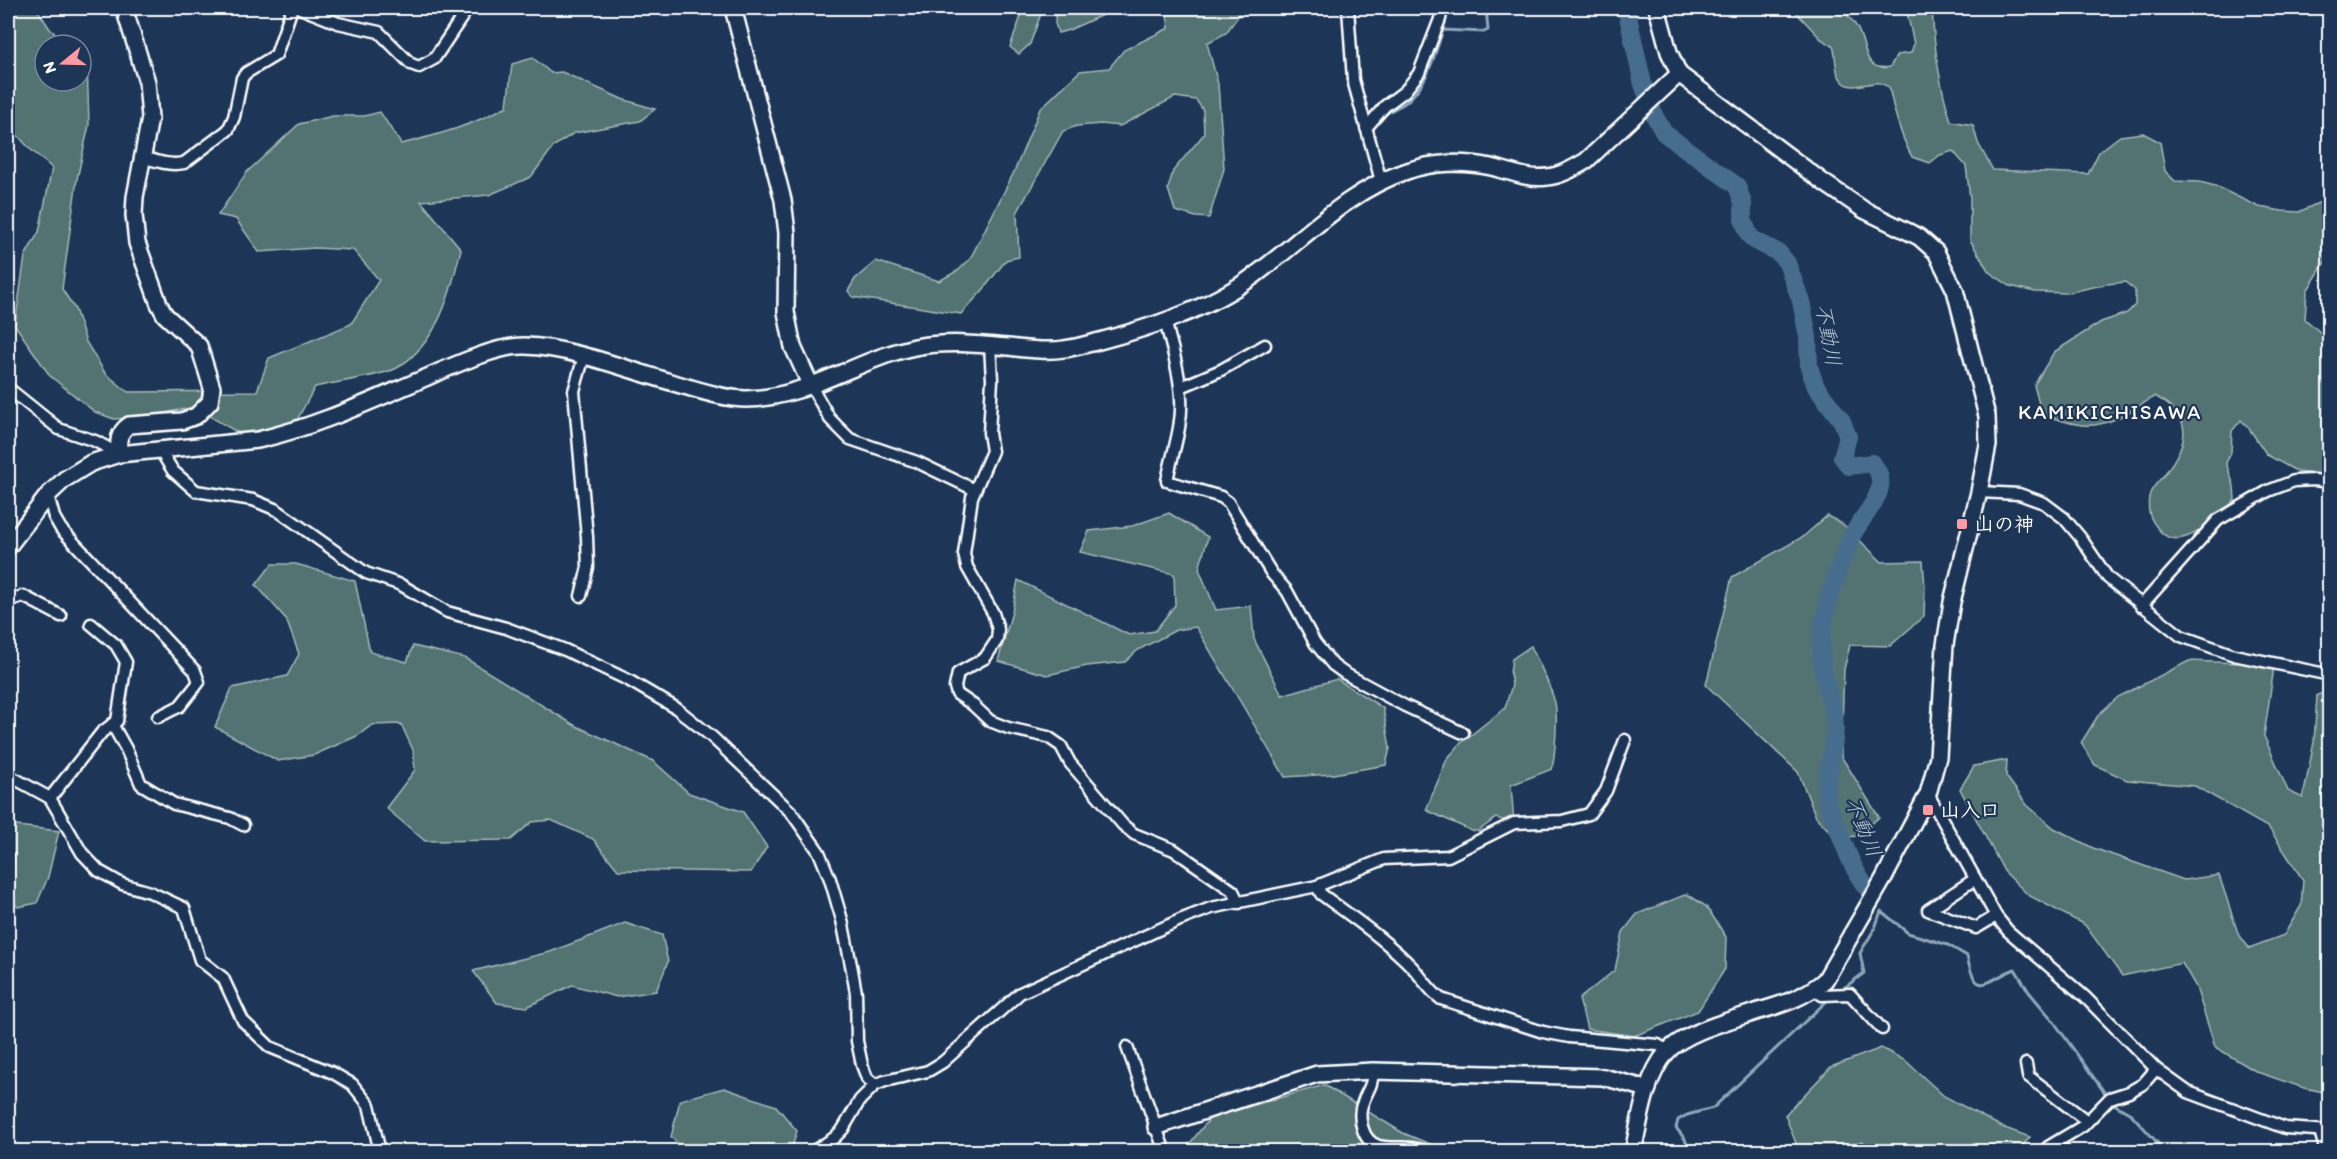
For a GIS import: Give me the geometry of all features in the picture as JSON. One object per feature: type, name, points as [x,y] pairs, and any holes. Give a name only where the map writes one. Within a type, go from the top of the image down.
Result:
[{"type":"street","points":[[119,454],[118,439],[122,430],[129,425],[182,421],[196,416],[210,402],[212,388],[199,346],[165,315],[159,304],[137,243],[135,197],[150,118],[147,82],[124,8]]},
{"type":"street","points":[[142,157],[163,163],[177,165],[184,163],[228,130],[234,117],[242,78],[246,73],[276,55],[292,8]]},
{"type":"street","points":[[300,8],[338,22],[379,32],[411,64],[419,67],[434,59],[468,8]]},
{"type":"street","points":[[733,8],[783,200],[787,233],[786,312],[793,347],[811,386],[830,419],[850,439],[917,462],[975,490]]},
{"type":"street","points":[[1348,8],[1353,80],[1381,182]]},
{"type":"street","points":[[1366,128],[1384,106],[1405,91],[1419,73],[1442,8]]},
{"type":"street","points":[[1633,1152],[1648,1089],[1654,1072],[1667,1050],[1701,1031],[1793,1001],[1825,980],[1928,794],[1938,757],[1945,645],[1952,602],[1988,445],[1987,416],[1955,290],[1936,252],[1919,237],[1864,210],[1822,182],[1679,74],[1669,52],[1657,8]]},
{"type":"street","points":[[8,547],[48,495],[65,479],[91,463],[119,454],[258,440],[314,425],[444,370],[522,345],[584,356],[709,393],[745,399],[791,394],[913,348],[942,343],[1032,350],[1064,350],[1165,320],[1217,299],[1254,276],[1329,214],[1360,192],[1409,170],[1441,163],[1481,165],[1522,176],[1547,177],[1572,169],[1586,161],[1679,74]]},
{"type":"street","points":[[1165,320],[1180,387],[1181,414],[1167,481],[1221,497],[1228,502],[1272,574],[1287,591],[1315,643],[1333,665],[1344,674],[1405,706],[1463,733]]},
{"type":"street","points":[[990,345],[992,380],[989,433],[992,451],[975,490],[964,554],[967,567],[983,594],[998,628],[997,640],[985,658],[958,673],[955,687],[957,694],[990,721],[1008,728],[1048,737],[1061,746],[1070,764],[1123,825],[1134,834],[1174,850],[1233,891],[1239,903]]},
{"type":"street","points":[[1180,387],[1221,370],[1265,345]]},
{"type":"street","points":[[582,596],[588,567],[587,537],[574,391],[584,356]]},
{"type":"street","points":[[8,388],[60,429],[95,441],[119,454]]},
{"type":"street","points":[[160,450],[173,471],[196,491],[253,500],[277,510],[366,573],[400,585],[447,612],[506,628],[565,650],[628,680],[676,708],[712,737],[791,812],[819,852],[842,920],[856,993],[857,1041],[862,1065],[867,1078],[875,1085]]},
{"type":"street","points":[[2141,606],[2218,520],[2268,491],[2294,481],[2330,482]]},
{"type":"street","points":[[1979,492],[2019,494],[2044,503],[2064,518],[2108,578],[2181,636],[2234,655],[2330,675]]},
{"type":"street","points":[[48,495],[54,517],[61,529],[195,671],[199,682],[180,706],[158,717]]},
{"type":"street","points":[[8,602],[23,596],[61,616]]},
{"type":"street","points":[[50,798],[102,732],[117,721],[126,662],[116,645],[90,624]]},
{"type":"street","points":[[112,724],[141,784],[174,804],[230,818],[243,825]]},
{"type":"street","points":[[812,1152],[834,1138],[843,1129],[860,1100],[875,1085],[928,1071],[943,1062],[1020,993],[1180,920],[1211,908],[1317,886],[1384,860],[1448,856],[1514,823],[1562,821],[1589,814],[1606,791],[1625,740]]},
{"type":"street","points":[[8,775],[50,798],[82,853],[99,871],[122,884],[150,892],[184,909],[201,960],[223,978],[243,1021],[270,1047],[333,1072],[352,1084],[369,1105],[380,1152]]},
{"type":"street","points":[[1928,794],[1996,916],[2008,931],[2085,997],[2156,1069],[2187,1092],[2269,1123],[2285,1128],[2325,1131],[2326,1152]]},
{"type":"street","points":[[1975,879],[1928,910],[1976,928],[1996,916]]},
{"type":"street","points":[[1317,886],[1321,894],[1413,969],[1429,989],[1441,999],[1543,1032],[1569,1037],[1658,1046],[1667,1050]]},
{"type":"street","points":[[1814,989],[1822,995],[1850,994],[1882,1029]]},
{"type":"street","points":[[1127,1047],[1165,1152]]},
{"type":"street","points":[[2026,1064],[2028,1076],[2087,1121]]},
{"type":"street","points":[[2048,1148],[2083,1126],[2110,1098],[2136,1089],[2156,1069]]},
{"type":"street","points":[[1156,1127],[1317,1074],[1373,1071],[1603,1077],[1648,1089]]},
{"type":"street","points":[[1373,1071],[1372,1086],[1362,1103],[1361,1118],[1368,1139],[1378,1146],[1416,1147],[1426,1152]]},
{"type":"green space","points":[[8,8],[34,8],[55,33],[33,33],[33,93],[88,93],[89,125],[77,179],[62,289],[75,309],[86,342],[105,373],[128,392],[257,391],[269,358],[351,324],[379,280],[353,250],[315,248],[259,252],[236,219],[218,215],[247,172],[299,124],[333,116],[364,116],[380,112],[401,144],[429,137],[468,124],[507,106],[512,64],[533,58],[551,73],[562,72],[622,99],[655,109],[640,121],[574,133],[554,146],[531,177],[489,195],[421,201],[461,249],[441,316],[423,345],[391,371],[315,387],[297,420],[247,438],[194,407],[144,417],[114,419],[95,412],[50,376],[15,325],[25,256],[39,232],[52,168],[8,125]]},
{"type":"green space","points":[[1024,8],[1043,8],[1030,44],[1019,54],[1010,47]]},
{"type":"green space","points":[[1056,8],[1118,8],[1058,33],[1055,23]]},
{"type":"green space","points":[[1166,8],[1244,8],[1226,33],[1207,43],[1218,84],[1224,169],[1209,218],[1175,211],[1168,189],[1173,171],[1204,134],[1203,110],[1196,100],[1175,97],[1120,126],[1101,124],[1077,126],[1063,131],[1017,213],[1019,257],[1006,260],[961,314],[853,297],[848,291],[855,279],[876,261],[939,281],[959,270],[970,259],[1015,170],[1040,109],[1080,71],[1109,68],[1124,50],[1169,28]]},
{"type":"green space","points":[[1792,8],[1841,8],[1860,33],[1870,61],[1874,65],[1890,67],[1897,55],[1911,53],[1914,44],[1906,8],[1932,8],[1938,65],[1951,121],[1973,125],[1978,143],[1993,170],[2088,174],[2099,152],[2120,136],[2143,133],[2160,142],[2165,171],[2175,181],[2200,182],[2215,186],[2259,207],[2282,211],[2299,212],[2329,198],[2329,256],[2307,291],[2305,319],[2329,340],[2329,476],[2298,472],[2267,455],[2241,420],[2232,431],[2231,452],[2226,463],[2234,486],[2235,500],[2199,531],[2188,536],[2178,539],[2168,537],[2159,530],[2150,515],[2149,497],[2179,452],[2183,442],[2182,422],[2177,413],[2155,396],[2111,421],[2082,425],[2042,415],[2034,385],[2054,352],[2101,322],[2127,313],[2135,305],[2135,290],[2125,282],[2066,293],[2035,292],[2010,286],[1989,272],[1970,240],[1970,198],[1966,166],[1953,151],[1940,155],[1930,163],[1912,157],[1898,123],[1889,87],[1879,83],[1854,86],[1845,84],[1836,68],[1833,46],[1821,39]]},
{"type":"green space","points":[[1169,513],[1208,537],[1199,569],[1216,610],[1251,606],[1254,639],[1282,695],[1337,679],[1383,708],[1390,748],[1386,765],[1333,774],[1285,777],[1196,627],[1176,630],[1138,650],[1125,662],[1087,666],[1047,675],[998,661],[1012,612],[1018,580],[1129,635],[1155,631],[1175,605],[1174,574],[1080,552],[1089,531],[1132,526]]},
{"type":"green space","points":[[1827,516],[1843,524],[1882,562],[1923,561],[1925,588],[1924,616],[1890,646],[1850,645],[1844,669],[1841,756],[1879,817],[1858,836],[1836,838],[1816,817],[1798,772],[1706,685],[1732,577],[1804,536]]},
{"type":"green space","points":[[272,564],[296,564],[355,581],[370,652],[407,662],[413,646],[465,658],[574,725],[653,761],[689,793],[743,812],[767,847],[751,872],[618,870],[593,839],[551,820],[532,822],[511,840],[425,841],[386,808],[415,770],[413,750],[401,724],[372,725],[357,736],[314,755],[278,761],[215,727],[232,688],[287,676],[299,654],[286,619],[256,585]]},
{"type":"green space","points":[[1531,646],[1555,703],[1556,736],[1552,769],[1511,785],[1514,823],[1496,818],[1478,831],[1472,831],[1426,810],[1447,759],[1461,743],[1505,708],[1512,685],[1510,674],[1512,659]]},
{"type":"green space","points":[[2189,661],[2274,667],[2264,736],[2288,791],[2303,798],[2314,742],[2317,695],[2329,691],[2329,1093],[2304,1088],[2257,1072],[2215,1047],[2196,987],[2182,963],[2122,976],[2085,925],[2028,895],[2004,871],[1960,789],[1974,766],[2007,760],[2006,776],[2027,805],[2054,828],[2093,848],[2184,880],[2219,875],[2238,933],[2249,948],[2284,935],[2301,906],[2303,880],[2269,828],[2195,786],[2127,780],[2095,765],[2081,743],[2099,714],[2118,697]]},
{"type":"green space","points":[[8,825],[59,831],[48,877],[37,903],[18,907],[8,898],[15,853],[8,852]]},
{"type":"green space","points":[[1687,894],[1707,907],[1726,937],[1725,969],[1698,1011],[1634,1036],[1587,1029],[1579,999],[1615,970],[1623,932],[1637,914]]},
{"type":"green space","points":[[625,923],[662,935],[668,962],[656,991],[617,997],[572,985],[527,1007],[497,1003],[473,971],[550,952]]},
{"type":"green space","points":[[1881,1048],[1906,1061],[1944,1096],[2002,1127],[2030,1137],[2018,1151],[1965,1152],[1950,1148],[1935,1152],[1880,1151],[1862,1142],[1836,1151],[1799,1151],[1785,1115],[1831,1067]]},
{"type":"green space","points":[[1324,1085],[1403,1133],[1443,1151],[1183,1152],[1210,1118]]},
{"type":"green space","points":[[724,1088],[776,1106],[797,1131],[791,1151],[686,1151],[671,1137],[680,1100]]},
{"type":"waterway","points":[[1386,114],[1406,102],[1420,87],[1443,30],[1484,32],[1488,30],[1486,8]]},
{"type":"waterway","name":"不動川","points":[[1626,8],[1643,84],[1654,115],[1664,133],[1737,186],[1743,203],[1743,219],[1749,235],[1779,253],[1787,263],[1801,301],[1808,337],[1809,367],[1816,387],[1842,421],[1848,437],[1842,457],[1849,466],[1872,463],[1878,473],[1879,492],[1851,538],[1833,584],[1822,632],[1821,649],[1822,665],[1835,728],[1827,782],[1827,800],[1849,857],[1866,887]]},
{"type":"waterway","points":[[1840,991],[1864,973],[1860,953],[1875,928],[1881,911],[1908,933],[1948,945],[1967,956],[1974,979],[1979,983],[1984,984],[2015,969],[2029,992],[2054,1022],[2107,1096]]},
{"type":"waterway","points":[[1689,1152],[1685,1139],[1676,1128],[1678,1120],[1687,1115],[1713,1108],[1830,998]]},
{"type":"waterway","points":[[2110,1102],[2131,1114],[2166,1152]]},
{"type":"place","name":"山の神","points":[[1962,524]]},
{"type":"place","name":"山入口","points":[[1928,810]]},
{"type":"district","name":"KAMIKICHISAWA","points":[[2110,411]]}]
